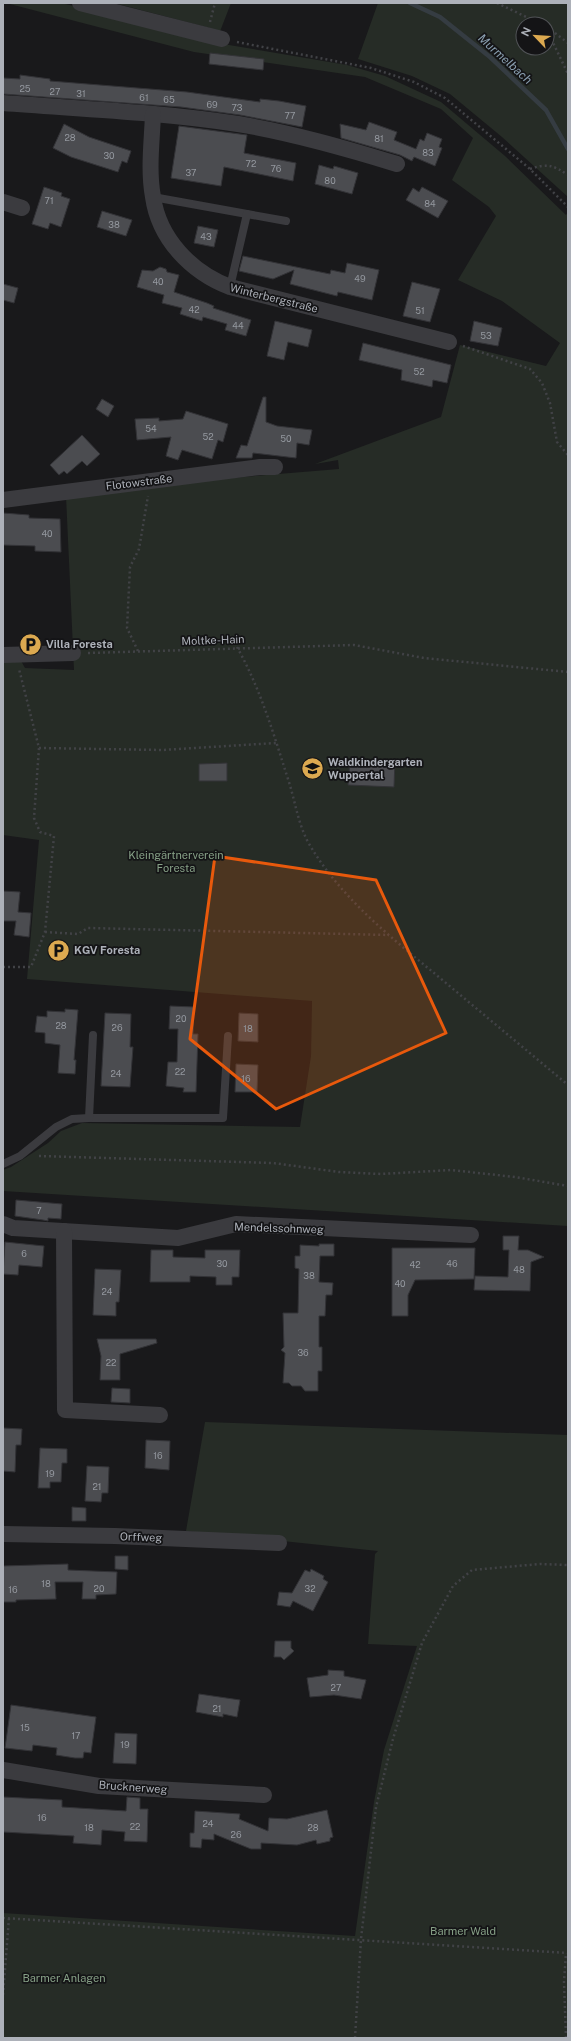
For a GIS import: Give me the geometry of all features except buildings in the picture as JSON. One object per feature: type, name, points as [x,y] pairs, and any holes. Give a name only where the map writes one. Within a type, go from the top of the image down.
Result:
[{"type":"street","points":[[80,3],[222,39]]},
{"type":"street","points":[[3,103],[153,114],[254,127],[330,143],[397,164]]},
{"type":"street","name":"Winterbergstraße","points":[[153,114],[153,197],[162,228],[175,248],[192,266],[216,282],[230,288],[449,342]]},
{"type":"street","points":[[3,202],[22,208]]},
{"type":"street","name":"Flotowstraße","points":[[3,500],[260,467],[275,467]]},
{"type":"street","points":[[3,656],[73,653]]},
{"type":"street","name":"Mendelssohnweg","points":[[3,1224],[13,1228],[178,1238],[236,1224],[471,1234]]},
{"type":"street","points":[[64,1231],[65,1410],[160,1415]]},
{"type":"street","name":"Orffweg","points":[[3,1534],[115,1536],[278,1543]]},
{"type":"street","name":"Brucknerweg","points":[[3,1770],[99,1786],[264,1795]]},
{"type":"lane","points":[[153,197],[286,221]]},
{"type":"lane","points":[[230,288],[247,214]]},
{"type":"lane","points":[[89,1118],[93,1035]]},
{"type":"lane","points":[[3,1164],[20,1156],[56,1127],[72,1119],[223,1118],[228,1036]]},
{"type":"path","points":[[497,3],[524,16]]},
{"type":"path","points":[[555,34],[568,43]]},
{"type":"path","points":[[222,39],[372,68],[414,82],[445,98],[530,169],[568,207]]},
{"type":"path","points":[[555,46],[568,74]]},
{"type":"path","points":[[530,169],[541,165],[554,166],[568,175]]},
{"type":"path","points":[[449,342],[530,369],[542,383],[550,403],[557,442],[568,455]]},
{"type":"path","points":[[138,651],[127,628],[130,567],[139,549],[146,498],[162,479]]},
{"type":"path","name":"Moltke-Hain","points":[[73,653],[237,647],[354,645],[424,658],[568,672]]},
{"type":"path","points":[[237,647],[248,666],[265,704],[288,778],[295,811],[308,842],[333,880],[361,910],[568,1085]]},
{"type":"path","points":[[3,967],[31,967],[45,932],[54,836],[40,832],[34,818],[39,748],[19,668]]},
{"type":"path","points":[[39,748],[162,750],[276,743]]},
{"type":"path","points":[[45,932],[78,934],[88,928],[390,935]]},
{"type":"path","points":[[20,1156],[273,1163],[339,1172],[381,1174],[450,1170],[515,1177],[568,1186]]},
{"type":"path","points":[[355,2038],[361,1939],[376,1807],[393,1739],[422,1643],[453,1586],[472,1570],[540,1564],[568,1565]]},
{"type":"path","points":[[3,1918],[361,1939],[567,1953],[564,1982],[566,2038]]},
{"type":"path","points":[[3,1995],[9,1918]]},
{"type":"highlighted area","points":[[215,856],[376,880],[446,1033],[276,1109],[190,1039]]},
{"type":"green space","name":"Kleingärtnerverein Foresta","points":[[6,3],[61,3],[160,26],[211,42],[347,65],[385,76],[441,102],[505,156],[566,215],[568,212],[568,1226],[3,1191],[3,1170],[11,1167],[48,1143],[61,1131],[82,1123],[300,1127],[311,1056],[312,1001],[27,979],[39,840],[3,835],[3,660],[20,659],[25,668],[74,670],[66,496],[195,481],[339,469],[338,460],[315,464],[441,417],[460,345],[546,366],[560,343],[502,301],[458,280],[496,216],[489,207],[452,180],[473,138],[441,109],[365,77],[194,52]]},
{"type":"green space","points":[[114,3],[231,3],[219,34],[210,28]]},
{"type":"green space","points":[[378,3],[568,3],[568,197],[502,137],[450,94],[412,76],[358,59]]},
{"type":"green space","name":"Barmer Wald","points":[[205,1422],[568,1435],[568,2038],[3,2038],[3,1913],[355,1936],[374,1802],[384,1750],[417,1646],[368,1644],[375,1554],[378,1551],[186,1531]]},
{"type":"waterway","name":"Murmelbach","points":[[410,3],[440,17],[490,57],[546,110],[568,149]]},
{"type":"place","name":"Villa Foresta","points":[[31,644]]},
{"type":"place","name":"Waldkindergarten Wuppertal","points":[[312,768]]},
{"type":"place","name":"KGV Foresta","points":[[59,950]]},
{"type":"park label","name":"Barmer Anlagen","points":[[64,1978]]}]
